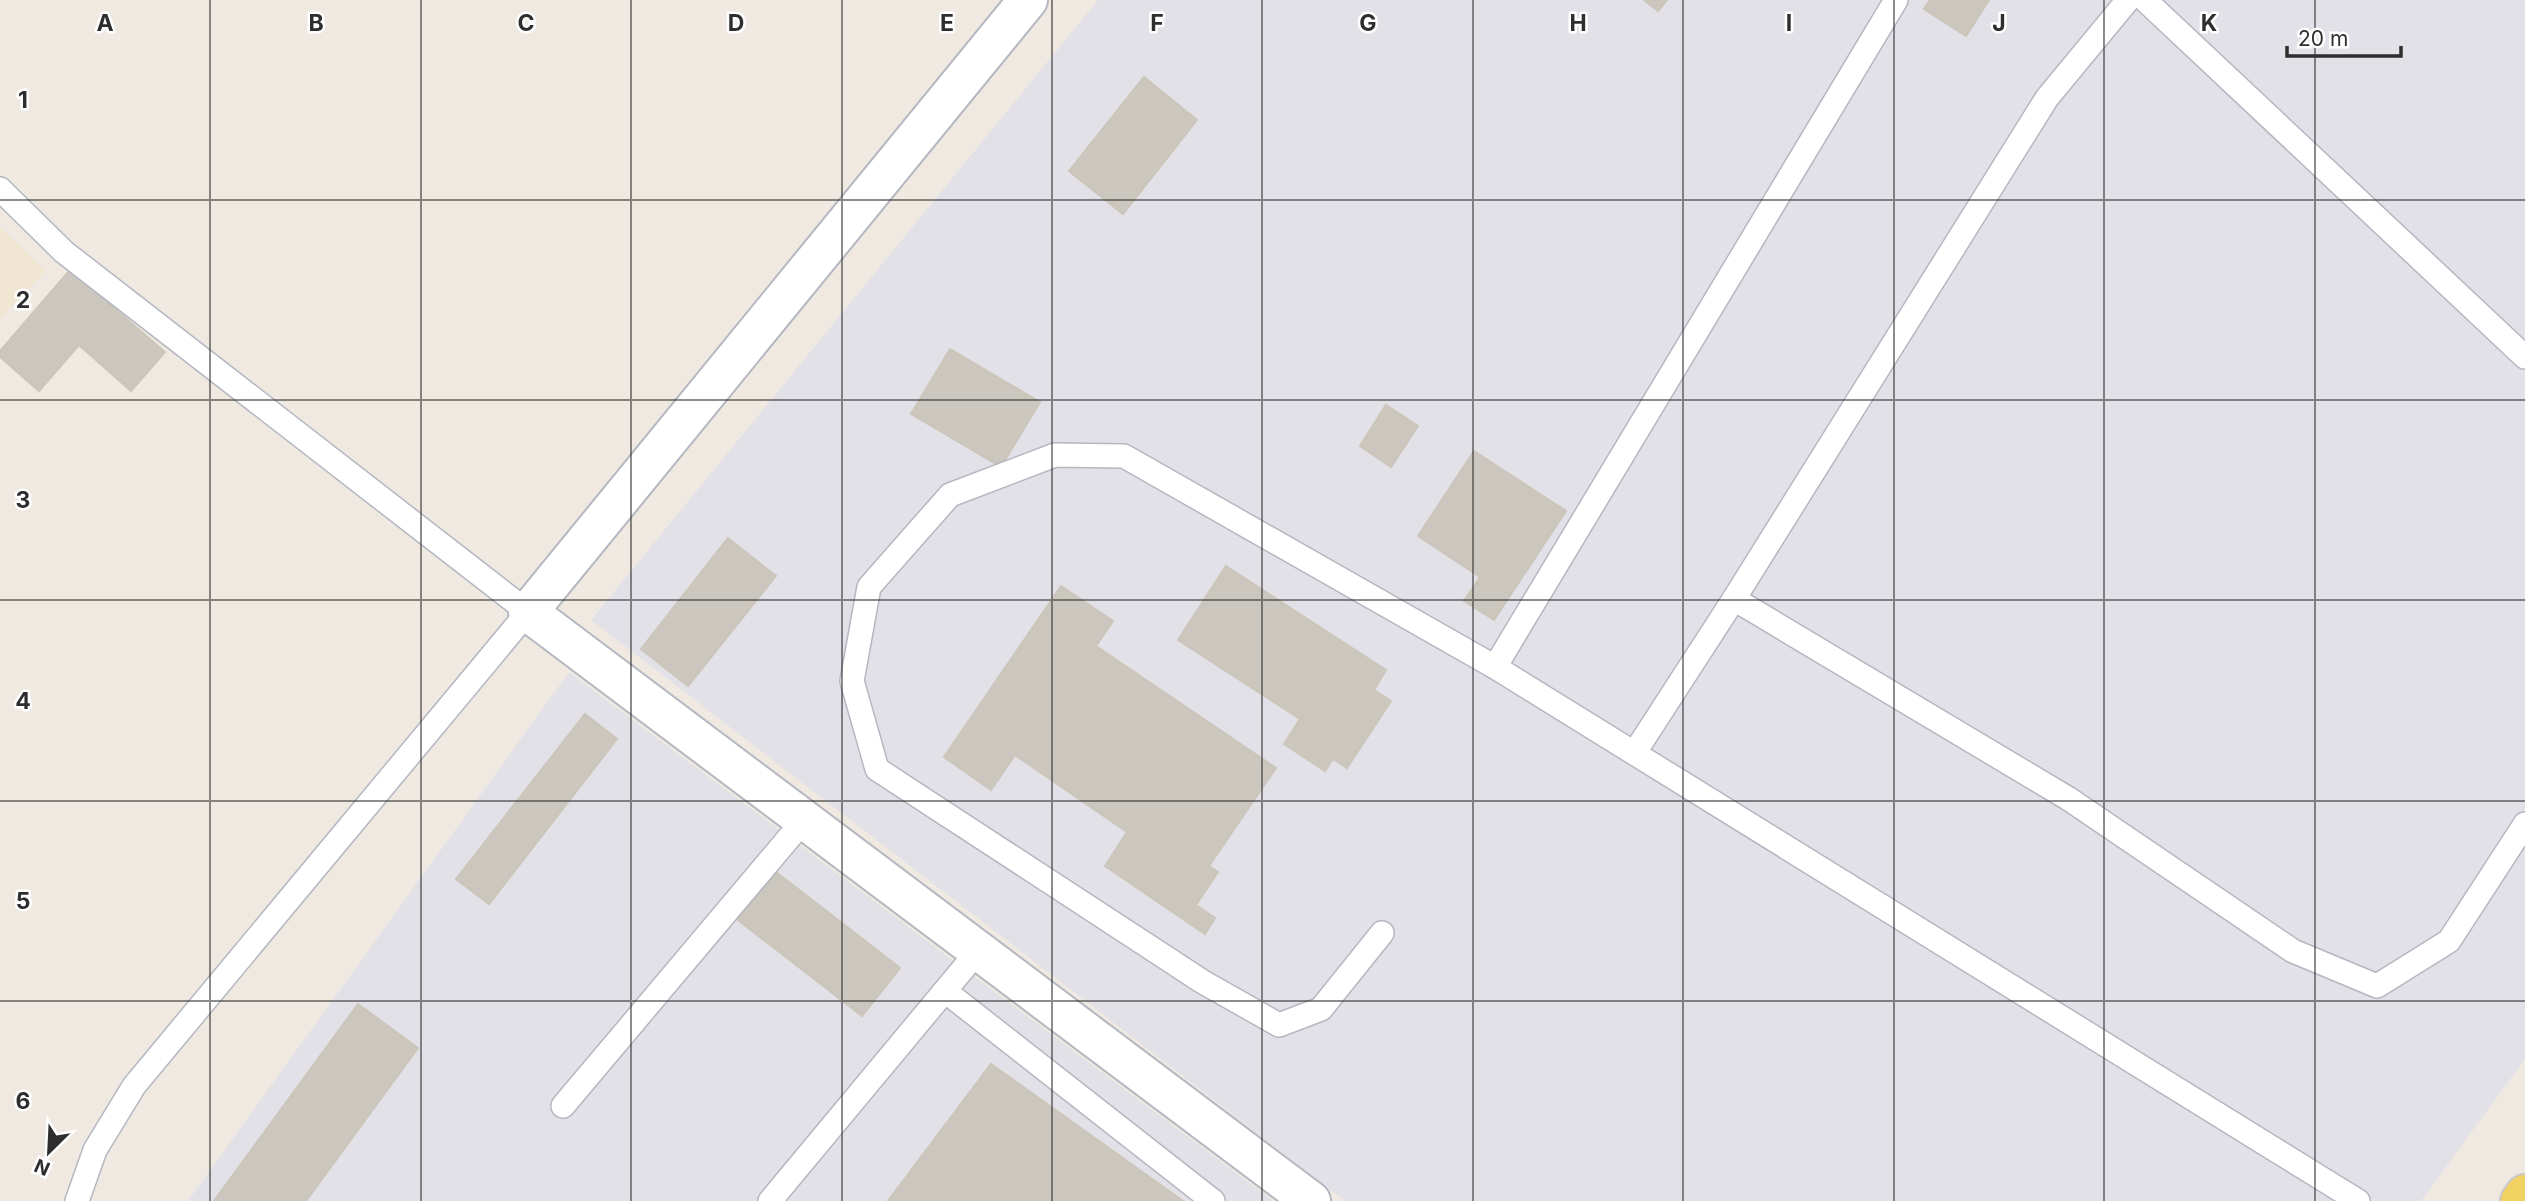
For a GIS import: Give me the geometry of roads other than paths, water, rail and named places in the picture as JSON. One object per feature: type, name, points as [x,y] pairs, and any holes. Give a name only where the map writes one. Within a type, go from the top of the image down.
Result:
[{"type":"main road","points":[[2520,1201],[2525,1194]]},
{"type":"street","points":[[1028,0],[528,612],[1311,1201]]},
{"type":"lane","points":[[1495,667],[1896,0]]},
{"type":"lane","points":[[1635,752],[1734,599],[2047,98],[2128,0]]},
{"type":"lane","points":[[2145,0],[2525,357]]},
{"type":"lane","points":[[0,190],[64,252],[528,612],[134,1086],[95,1150],[77,1201]]},
{"type":"lane","points":[[1382,933],[1321,1009],[1279,1025],[1203,982],[877,769],[852,681],[869,587],[950,495],[1055,454],[1124,456],[1495,667],[2358,1201]]},
{"type":"lane","points":[[1734,599],[2069,799],[2293,951],[2377,986],[2449,941],[2525,824]]},
{"type":"lane","points":[[563,1106],[804,820]]},
{"type":"lane","points":[[770,1201],[978,951]]},
{"type":"lane","points":[[945,991],[1213,1201]]}]
